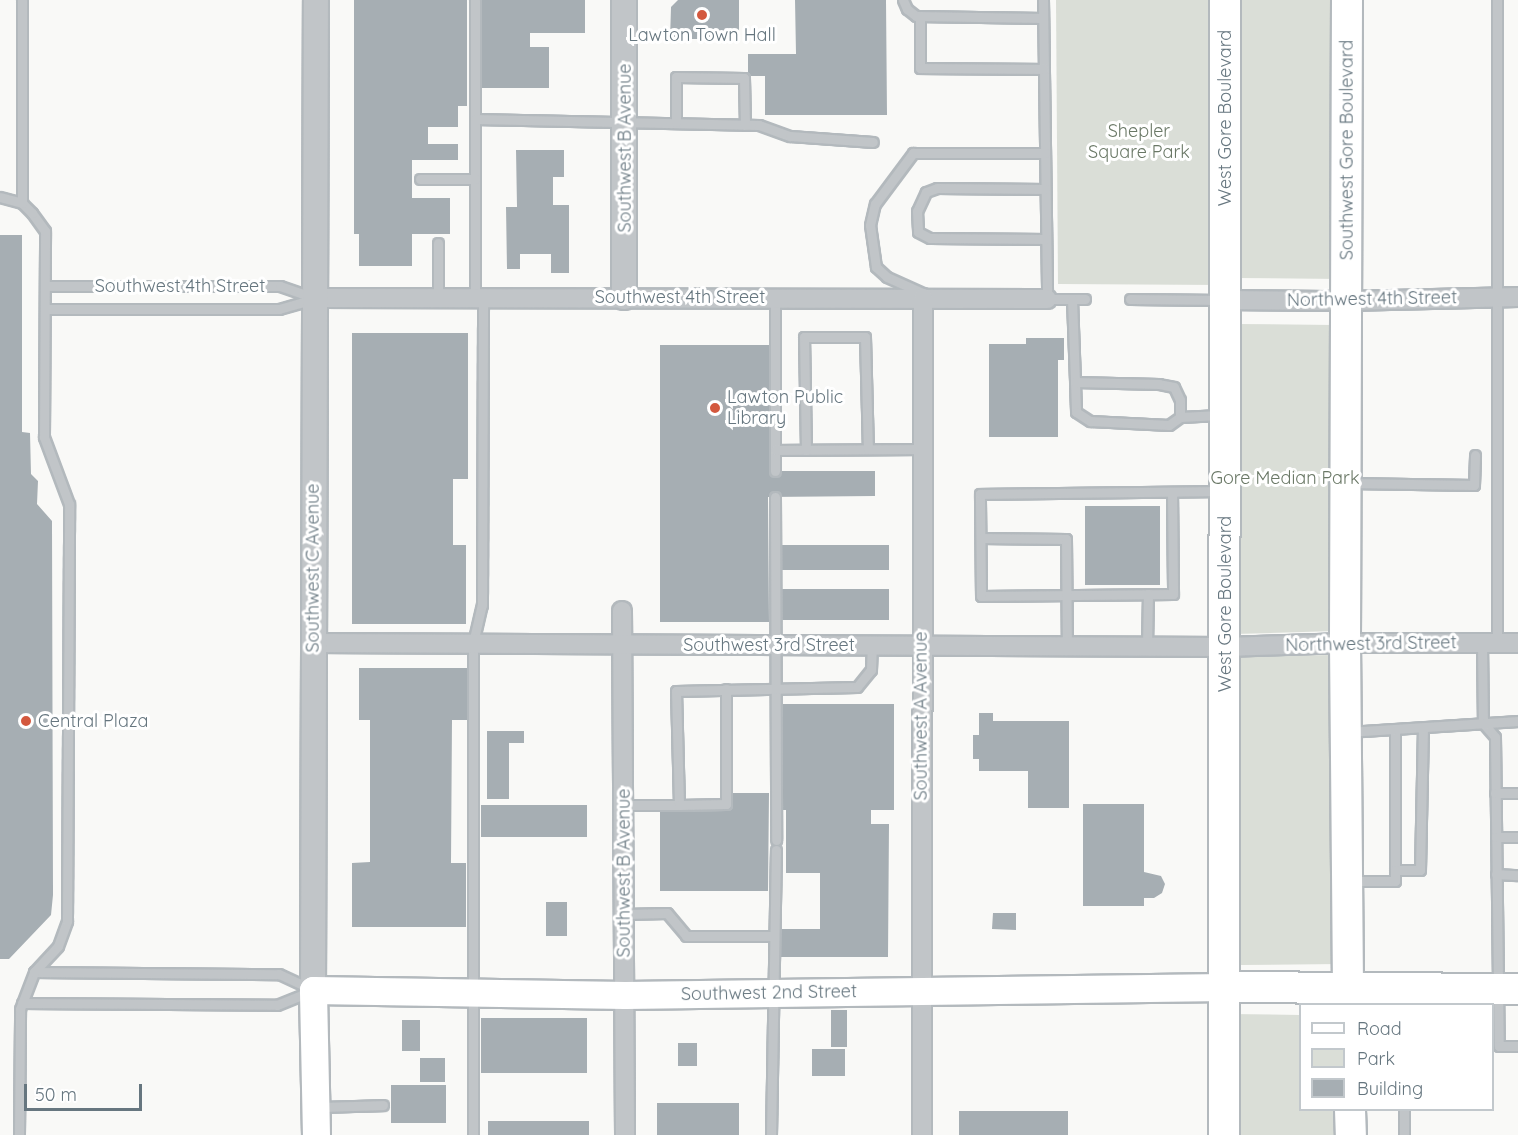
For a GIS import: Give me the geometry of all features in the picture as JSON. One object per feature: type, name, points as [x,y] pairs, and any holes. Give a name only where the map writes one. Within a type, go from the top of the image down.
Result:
[{"type":"main road","name":"West Gore Boulevard","points":[[1224,1135],[1225,0]]},
{"type":"main road","name":"Southwest Gore Boulevard","points":[[1347,0],[1347,301]]},
{"type":"main road","points":[[1347,301],[1348,997]]},
{"type":"main road","points":[[1225,987],[1348,997],[1508,989]]},
{"type":"main road","name":"Southwest 2nd Street","points":[[313,990],[625,995],[1225,987]]},
{"type":"main road","name":"Southwest C Avenue","points":[[313,990],[316,1135]]},
{"type":"main road","points":[[1350,1111],[1350,1135]]},
{"type":"street","name":"Southwest C Avenue","points":[[313,990],[315,0]]},
{"type":"street","name":"Southwest B Avenue","points":[[624,0],[624,297]]},
{"type":"street","name":"Northwest 4th Street","points":[[1225,300],[1347,301],[1518,297]]},
{"type":"street","name":"Southwest 4th Street","points":[[314,298],[1047,298]]},
{"type":"street","name":"Southwest A Avenue","points":[[922,1135],[922,448],[928,298]]},
{"type":"street","name":"Southwest B Avenue","points":[[622,611],[625,1135]]},
{"type":"street","name":"Southwest 3rd Street","points":[[312,643],[1225,647]]},
{"type":"street","name":"Northwest 3rd Street","points":[[1225,647],[1346,643],[1518,643]]},
{"type":"lane","points":[[22,0],[22,203]]},
{"type":"lane","points":[[473,1135],[473,643],[482,604],[479,298],[475,179],[475,0]]},
{"type":"lane","points":[[903,0],[907,9],[920,16],[1043,18]]},
{"type":"lane","points":[[1043,0],[1047,298],[1085,299]]},
{"type":"lane","points":[[1497,0],[1497,296],[1490,643],[1484,723],[1495,736],[1496,874],[1508,989],[1499,1046],[1518,1046]]},
{"type":"lane","points":[[920,16],[920,68],[1044,69]]},
{"type":"lane","points":[[676,122],[676,77],[744,78],[745,125]]},
{"type":"lane","points":[[475,119],[625,120],[759,125],[790,136],[873,142]]},
{"type":"lane","points":[[928,298],[887,277],[876,267],[870,225],[875,204],[894,176],[913,153],[1045,153]]},
{"type":"lane","points":[[420,179],[475,179]]},
{"type":"lane","points":[[1045,189],[937,188],[926,192],[917,211],[918,232],[930,238],[1046,239]]},
{"type":"lane","points":[[0,197],[22,203],[45,231],[44,438],[69,498],[66,921],[58,946],[34,972],[22,1003],[18,1052],[19,1135]]},
{"type":"lane","points":[[438,243],[438,298]]},
{"type":"lane","name":"Southwest 4th Street","points":[[45,286],[280,286],[314,298]]},
{"type":"lane","points":[[775,297],[775,471]]},
{"type":"lane","name":"Southwest 4th Street","points":[[45,309],[279,309],[314,298]]},
{"type":"lane","points":[[1072,299],[1076,412],[1090,421],[1169,425],[1180,417],[1225,415]]},
{"type":"lane","points":[[1130,299],[1225,300]]},
{"type":"lane","points":[[806,450],[804,337],[865,337],[868,449]]},
{"type":"lane","points":[[1075,382],[1159,384],[1174,387],[1180,400],[1180,417]]},
{"type":"lane","points":[[775,450],[922,448]]},
{"type":"lane","points":[[1346,483],[1474,485],[1475,455]]},
{"type":"lane","points":[[1172,492],[1173,594],[981,596],[980,494],[1225,491]]},
{"type":"lane","points":[[771,1135],[777,688],[775,497]]},
{"type":"lane","points":[[981,538],[1066,539],[1067,646]]},
{"type":"lane","points":[[1147,646],[1148,594]]},
{"type":"lane","points":[[679,805],[676,691],[857,687],[871,670],[872,645]]},
{"type":"lane","points":[[624,805],[726,804],[726,689]]},
{"type":"lane","points":[[1346,732],[1518,721]]},
{"type":"lane","points":[[1395,870],[1420,870],[1423,728]]},
{"type":"lane","points":[[1347,881],[1395,881],[1395,730]]},
{"type":"lane","points":[[1495,793],[1518,793]]},
{"type":"lane","points":[[1496,837],[1518,837]]},
{"type":"lane","points":[[1496,874],[1518,874]]},
{"type":"lane","points":[[624,914],[667,913],[686,936],[772,936]]},
{"type":"lane","points":[[34,972],[279,974],[313,990]]},
{"type":"lane","points":[[22,1003],[277,1005],[313,990]]},
{"type":"lane","points":[[315,1107],[383,1105]]},
{"type":"lane","points":[[1404,1111],[1404,1135]]},
{"type":"green space","name":"Shepler Square Park","points":[[1056,0],[1220,0],[1221,285],[1058,284]]},
{"type":"green space","points":[[1236,0],[1339,0],[1341,279],[1238,278]]},
{"type":"green space","name":"Gore Median Park","points":[[1238,324],[1333,325],[1335,631],[1235,634]]},
{"type":"green space","points":[[1333,655],[1340,964],[1241,965],[1239,656]]},
{"type":"green space","points":[[1230,1014],[1299,1015],[1299,1111],[1338,1111],[1339,1135],[1232,1135]]},
{"type":"building","points":[[354,0],[467,0],[467,106],[458,106],[458,127],[428,127],[428,144],[458,144],[458,160],[412,160],[412,198],[450,198],[450,234],[412,234],[412,266],[359,266],[359,234],[354,234]]},
{"type":"building","points":[[477,0],[585,0],[585,33],[530,33],[530,47],[549,47],[549,88],[477,88]]},
{"type":"building","points":[[678,0],[739,0],[739,39],[670,39],[671,7]]},
{"type":"building","points":[[795,0],[886,0],[887,115],[765,115],[765,76],[748,76],[748,54],[796,54]]},
{"type":"building","points":[[516,150],[564,150],[564,177],[553,177],[553,205],[569,205],[569,273],[551,273],[551,254],[520,254],[520,269],[507,269],[506,207],[517,207]]},
{"type":"building","name":"Central Plaza","points":[[0,235],[22,235],[22,432],[30,433],[31,474],[38,481],[37,504],[52,521],[53,895],[51,915],[9,959],[0,959]]},
{"type":"building","points":[[352,333],[468,333],[468,479],[453,479],[453,545],[466,545],[466,624],[352,624]]},
{"type":"building","points":[[1026,338],[1064,338],[1064,360],[1058,360],[1058,437],[989,437],[989,344],[1026,344]]},
{"type":"building","name":"Lawton Public Library","points":[[660,345],[770,345],[770,471],[875,471],[875,496],[768,497],[769,622],[660,622]]},
{"type":"building","points":[[1085,506],[1160,506],[1160,585],[1085,585]]},
{"type":"building","points":[[781,545],[889,545],[889,570],[781,570]]},
{"type":"building","points":[[781,589],[889,589],[889,620],[781,620]]},
{"type":"building","points":[[359,668],[467,668],[467,720],[452,720],[451,863],[466,863],[466,927],[352,927],[352,863],[370,862],[370,720],[359,720]]},
{"type":"building","points":[[782,704],[894,704],[894,810],[871,810],[871,824],[889,824],[888,957],[779,957],[779,929],[820,929],[820,873],[786,873],[786,810],[782,810]]},
{"type":"building","points":[[979,713],[993,713],[993,721],[1069,721],[1069,808],[1028,808],[1028,771],[979,771],[979,759],[973,759],[973,735],[979,735]]},
{"type":"building","points":[[487,731],[524,731],[524,743],[509,743],[509,799],[487,799]]},
{"type":"building","points":[[729,793],[769,793],[768,891],[660,891],[660,810],[729,810]]},
{"type":"building","points":[[1083,804],[1144,804],[1144,872],[1161,876],[1165,884],[1162,893],[1154,898],[1144,898],[1144,906],[1083,906]]},
{"type":"building","points":[[481,805],[587,805],[587,837],[481,837]]},
{"type":"building","points":[[546,902],[567,902],[567,936],[546,936]]},
{"type":"building","points":[[993,913],[1016,913],[1016,930],[992,929]]},
{"type":"building","points":[[831,1010],[847,1010],[847,1047],[831,1047]]},
{"type":"building","points":[[481,1018],[587,1018],[587,1073],[481,1073]]},
{"type":"building","points":[[402,1020],[420,1020],[420,1051],[402,1051]]},
{"type":"building","points":[[678,1043],[697,1043],[697,1066],[678,1066]]},
{"type":"building","points":[[812,1049],[845,1049],[845,1076],[812,1076]]},
{"type":"building","points":[[420,1058],[445,1058],[445,1082],[420,1082]]},
{"type":"building","points":[[391,1085],[446,1085],[446,1123],[391,1123]]},
{"type":"building","points":[[657,1103],[739,1103],[739,1135],[657,1135]]},
{"type":"building","points":[[959,1111],[1068,1111],[1068,1135],[959,1135]]},
{"type":"building","points":[[488,1121],[589,1121],[589,1135],[488,1135]]},
{"type":"place","name":"Lawton Town Hall","points":[[702,15]]},
{"type":"place","name":"Lawton Public Library","points":[[715,408]]},
{"type":"place","name":"Central Plaza","points":[[26,721]]}]
